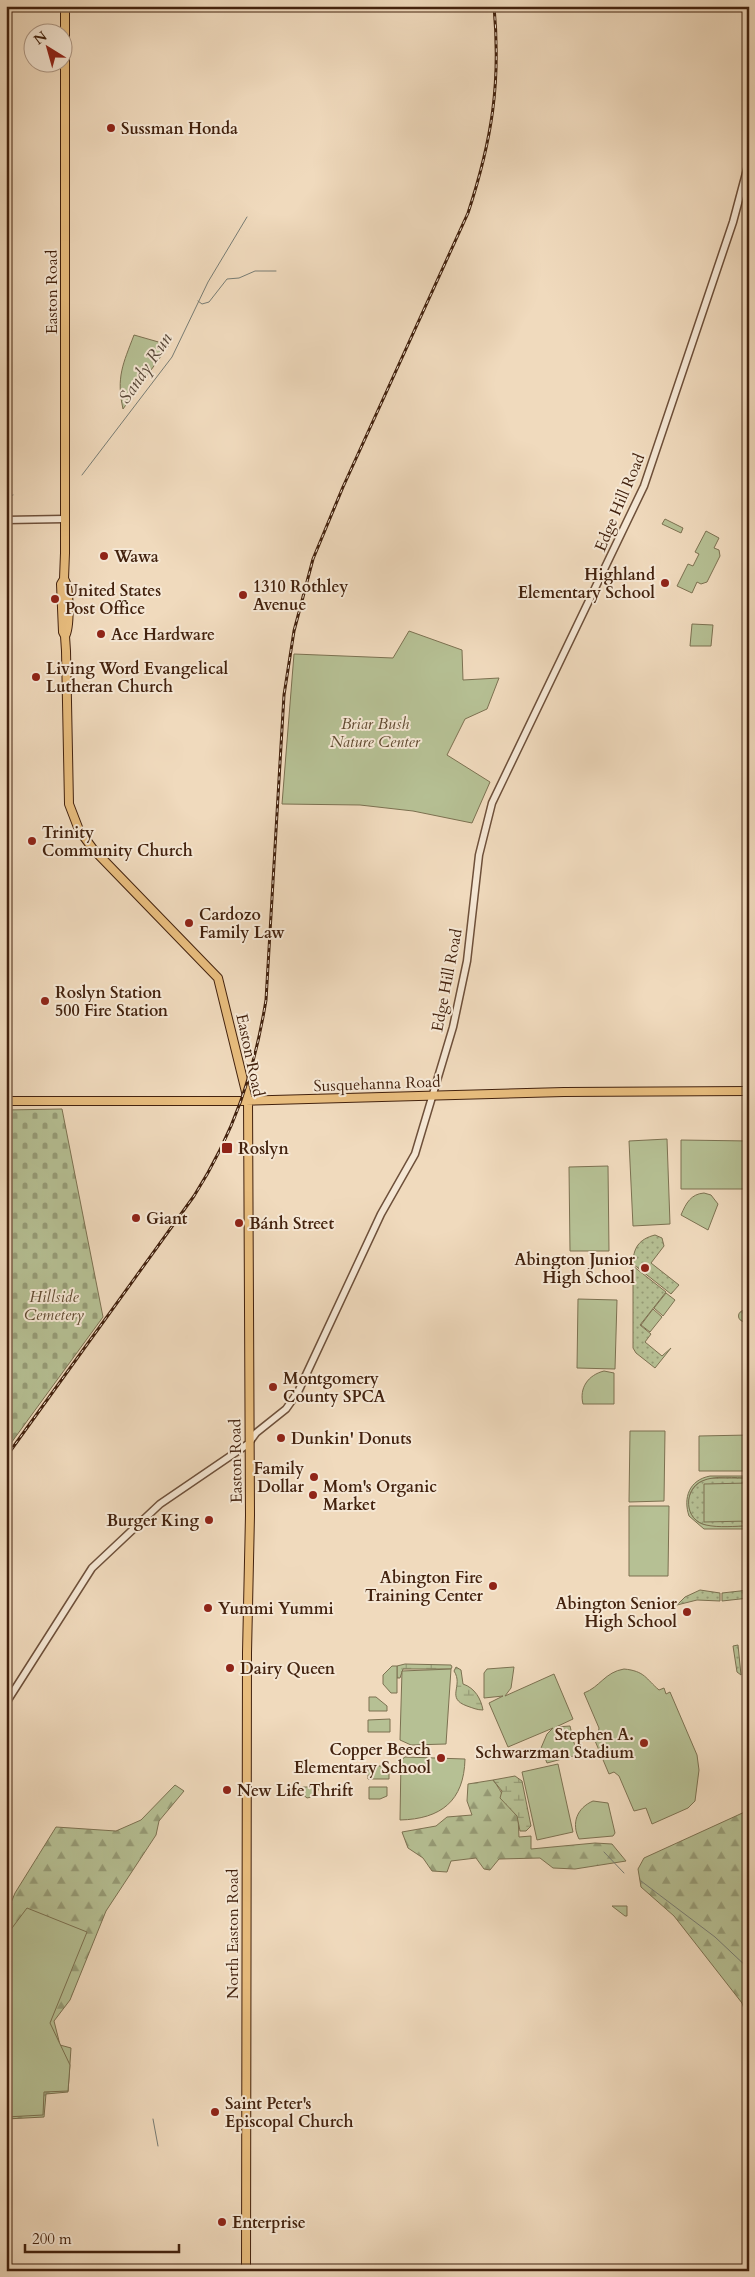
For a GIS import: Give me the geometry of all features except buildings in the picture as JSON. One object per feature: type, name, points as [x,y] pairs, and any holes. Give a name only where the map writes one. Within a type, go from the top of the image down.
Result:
[{"type":"main road","name":"Easton Road","points":[[65,6],[64,579],[67,582],[68,600],[68,631],[65,636],[69,804],[79,830],[93,849],[218,978],[248,1100],[250,1212],[248,1444],[250,1515],[247,1598]]},
{"type":"main road","name":"Susquehanna Road","points":[[6,1101],[248,1100],[564,1092],[749,1092]]},
{"type":"main road","name":"North Easton Road","points":[[246,2271],[247,1598]]},
{"type":"street","name":"Edge Hill Road","points":[[6,1703],[92,1568],[160,1504],[248,1444],[256,1433],[286,1409],[298,1392],[381,1214],[408,1168],[433,1096],[453,1027],[467,961],[479,855],[492,803],[644,486],[733,222],[749,162]]},
{"type":"street","points":[[6,520],[64,519]]},
{"type":"green space","points":[[134,335],[169,345],[123,409],[120,388],[122,371]]},
{"type":"green space","points":[[665,519],[683,528],[681,533],[662,524]]},
{"type":"green space","points":[[706,531],[719,538],[714,548],[719,550],[720,556],[707,582],[701,584],[697,582],[692,593],[677,586],[688,564],[693,566],[699,554],[695,552]]},
{"type":"green space","points":[[692,624],[713,625],[711,646],[690,646]]},
{"type":"green space","name":"Briar Bush Nature Center","points":[[409,631],[462,650],[463,680],[499,678],[487,709],[465,719],[447,755],[490,782],[472,823],[413,811],[360,805],[282,804],[294,654],[393,658]]},
{"type":"green space","name":"Hillside Cemetery","points":[[62,1109],[103,1317],[6,1450],[6,1110]]},
{"type":"green space","points":[[667,1139],[670,1224],[633,1226],[629,1141]]},
{"type":"green space","points":[[681,1140],[749,1141],[749,1189],[681,1189]]},
{"type":"green space","points":[[608,1166],[609,1251],[570,1251],[569,1167]]},
{"type":"green space","points":[[704,1193],[711,1195],[718,1204],[708,1230],[681,1215],[689,1200],[696,1195]]},
{"type":"green space","points":[[655,1235],[662,1238],[664,1246],[651,1263],[679,1285],[671,1294],[633,1264],[634,1253],[638,1245],[645,1239]]},
{"type":"green space","points":[[633,1266],[666,1292],[640,1325],[651,1334],[645,1342],[662,1356],[671,1348],[655,1368],[636,1353],[633,1348]]},
{"type":"green space","points":[[666,1293],[675,1300],[663,1316],[654,1308]]},
{"type":"green space","points":[[578,1299],[617,1300],[615,1369],[577,1368]]},
{"type":"green space","points":[[653,1309],[662,1317],[650,1332],[641,1325]]},
{"type":"green space","points":[[744,1310],[750,1316],[744,1322],[738,1316]]},
{"type":"green space","points":[[604,1371],[614,1373],[614,1404],[583,1404],[582,1393],[586,1383],[593,1376]]},
{"type":"green space","points":[[630,1431],[665,1431],[664,1501],[629,1502]]},
{"type":"green space","points":[[749,1435],[749,1471],[699,1471],[699,1436]]},
{"type":"green space","points":[[710,1476],[749,1476],[749,1478],[713,1478],[696,1485],[689,1497],[690,1511],[693,1518],[711,1526],[749,1526],[749,1529],[704,1529],[689,1516],[687,1496],[689,1491],[697,1481]]},
{"type":"green space","points":[[710,1478],[749,1478],[749,1526],[712,1527],[702,1524],[695,1519],[688,1505],[691,1491],[696,1485]]},
{"type":"green space","points":[[749,1483],[749,1521],[704,1522],[704,1484]]},
{"type":"green space","points":[[629,1506],[669,1506],[668,1576],[629,1576]]},
{"type":"green space","points":[[700,1590],[720,1593],[720,1601],[697,1600],[677,1605],[685,1597]]},
{"type":"green space","points":[[749,1590],[749,1598],[722,1601],[722,1593]]},
{"type":"green space","points":[[738,1645],[741,1675],[737,1672],[733,1646]]},
{"type":"green space","points":[[405,1664],[451,1665],[452,1667],[451,1669],[403,1669],[400,1678],[397,1678],[397,1666]]},
{"type":"green space","points":[[392,1666],[397,1666],[397,1693],[391,1693],[383,1684],[383,1675]]},
{"type":"green space","points":[[456,1667],[461,1670],[463,1684],[477,1694],[483,1710],[467,1706],[457,1699],[457,1676],[454,1671]]},
{"type":"green space","points":[[514,1667],[511,1688],[505,1696],[554,1674],[573,1719],[556,1727],[570,1726],[577,1755],[547,1763],[541,1748],[547,1734],[553,1728],[508,1747],[489,1703],[503,1696],[484,1698],[484,1673],[487,1669]]},
{"type":"green space","points":[[451,1669],[446,1744],[411,1745],[400,1740],[402,1671]]},
{"type":"green space","name":"Stephen A. Schwarzman Stadium","points":[[624,1669],[641,1674],[659,1690],[664,1688],[666,1694],[670,1692],[697,1755],[699,1770],[695,1801],[688,1808],[652,1824],[646,1808],[634,1811],[619,1776],[614,1772],[609,1774],[593,1736],[598,1734],[599,1728],[584,1693],[612,1673]]},
{"type":"green space","points":[[369,1697],[376,1697],[387,1706],[387,1711],[369,1711]]},
{"type":"green space","points":[[390,1719],[390,1732],[368,1732],[368,1720]]},
{"type":"green space","points":[[405,1757],[465,1759],[464,1774],[460,1786],[448,1805],[427,1816],[400,1820],[401,1760]]},
{"type":"green space","points":[[558,1764],[573,1832],[537,1840],[522,1772]]},
{"type":"green space","points":[[368,1766],[389,1766],[389,1779],[368,1779]]},
{"type":"green space","points":[[515,1776],[522,1781],[531,1826],[526,1831],[520,1831],[517,1816],[500,1798],[502,1791],[493,1780]]},
{"type":"green space","points":[[493,1780],[510,1808],[518,1816],[519,1837],[531,1836],[531,1849],[595,1843],[612,1844],[626,1861],[575,1869],[553,1868],[540,1858],[499,1859],[490,1870],[484,1869],[476,1858],[451,1861],[447,1872],[432,1871],[423,1858],[408,1848],[402,1832],[436,1826],[447,1817],[472,1815],[467,1801],[468,1784]]},
{"type":"green space","points":[[175,1785],[184,1791],[159,1821],[156,1835],[106,1911],[70,2000],[54,2021],[60,2045],[71,2048],[68,2092],[46,2094],[44,2117],[6,2119],[6,1915],[15,1893],[56,1827],[116,1831],[141,1820]]},
{"type":"green space","points":[[300,1787],[319,1787],[316,1796],[307,1798],[301,1793]]},
{"type":"green space","points":[[369,1787],[387,1787],[387,1796],[380,1799],[369,1799]]},
{"type":"green space","points":[[593,1801],[608,1803],[615,1833],[613,1836],[579,1839],[576,1827],[577,1817],[587,1804]]},
{"type":"green space","points":[[749,1810],[749,2024],[742,2003],[674,1916],[641,1887],[638,1869],[644,1858]]},
{"type":"green space","points":[[612,1906],[627,1906],[627,1916],[625,1916]]},
{"type":"green space","points":[[27,1908],[87,1932],[50,2023],[70,2065],[68,2091],[44,2092],[43,2115],[6,2117],[6,1936]]},
{"type":"waterway","name":"Sandy Run","points":[[82,475],[172,357],[208,282],[247,217]]},
{"type":"waterway","points":[[198,301],[202,304],[209,302],[227,279],[239,278],[255,271],[276,271]]},
{"type":"waterway","name":"Sandy Run","points":[[6,497],[13,495]]},
{"type":"waterway","points":[[604,1852],[624,1873]]},
{"type":"waterway","points":[[641,1881],[715,1937],[749,1969]]},
{"type":"waterway","points":[[153,2119],[158,2146]]},
{"type":"railway","points":[[6,1457],[194,1196],[220,1149],[240,1102],[255,1053],[266,1000],[284,695],[294,631],[313,559],[343,487],[468,213],[483,161],[493,111],[496,61],[494,6]]},
{"type":"place","name":"Sussman Honda","points":[[111,128]]},
{"type":"place","name":"Wawa","points":[[104,556]]},
{"type":"place","name":"Highland Elementary School","points":[[665,583]]},
{"type":"place","name":"1310 Rothley Avenue","points":[[243,595]]},
{"type":"place","name":"United States Post Office","points":[[55,599]]},
{"type":"place","name":"Ace Hardware","points":[[101,634]]},
{"type":"place","name":"Living Word Evangelical Lutheran Church","points":[[36,677]]},
{"type":"place","name":"Trinity Community Church","points":[[32,841]]},
{"type":"place","name":"Cardozo Family Law","points":[[189,923]]},
{"type":"place","name":"Roslyn Station 500 Fire Station","points":[[45,1001]]},
{"type":"place","name":"Roslyn","points":[[227,1148]]},
{"type":"place","name":"Giant","points":[[136,1218]]},
{"type":"place","name":"Bánh Street","points":[[239,1223]]},
{"type":"place","name":"Abington Junior High School","points":[[645,1268]]},
{"type":"place","name":"Montgomery County SPCA","points":[[273,1387]]},
{"type":"place","name":"Dunkin' Donuts","points":[[281,1438]]},
{"type":"place","name":"Family Dollar","points":[[314,1477]]},
{"type":"place","name":"Mom's Organic Market","points":[[313,1495]]},
{"type":"place","name":"Burger King","points":[[209,1520]]},
{"type":"place","name":"Abington Fire Training Center","points":[[493,1586]]},
{"type":"place","name":"Yummi Yummi","points":[[208,1608]]},
{"type":"place","name":"Abington Senior High School","points":[[687,1612]]},
{"type":"place","name":"Dairy Queen","points":[[230,1668]]},
{"type":"place","name":"Stephen A. Schwarzman Stadium","points":[[644,1743]]},
{"type":"place","name":"Copper Beech Elementary School","points":[[441,1758]]},
{"type":"place","name":"New Life Thrift","points":[[227,1790]]},
{"type":"place","name":"Saint Peter's Episcopal Church","points":[[215,2112]]},
{"type":"place","name":"Enterprise","points":[[222,2222]]}]
